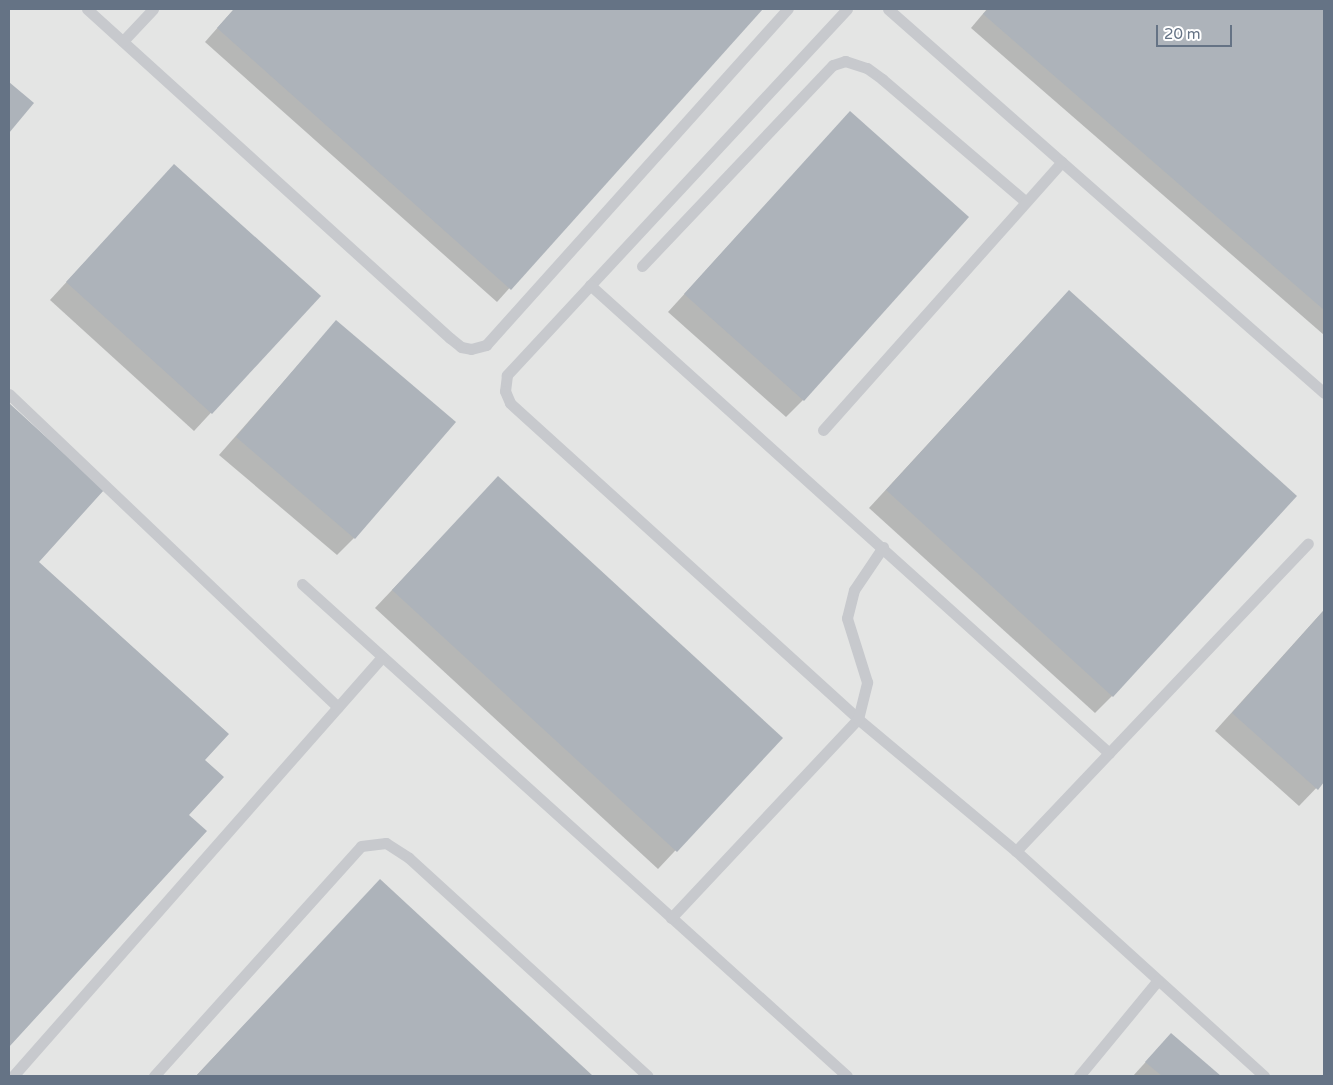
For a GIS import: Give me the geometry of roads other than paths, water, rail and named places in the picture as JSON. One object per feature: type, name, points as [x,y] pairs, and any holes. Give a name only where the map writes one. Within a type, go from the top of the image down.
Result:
[{"type":"lane","points":[[87,9],[450,338],[461,347],[471,349],[486,345],[788,9]]},
{"type":"lane","points":[[123,41],[153,9]]},
{"type":"lane","points":[[848,9],[507,375],[505,390],[510,402],[858,718],[1016,851],[1264,1076]]},
{"type":"lane","points":[[888,9],[1324,393]]},
{"type":"lane","points":[[642,266],[833,65],[845,61],[867,68],[882,79],[1026,202]]},
{"type":"lane","points":[[822,430],[1062,162]]},
{"type":"lane","points":[[590,286],[883,547],[1109,753]]},
{"type":"lane","points":[[9,394],[338,707]]},
{"type":"lane","points":[[1016,851],[1308,543]]},
{"type":"lane","points":[[672,918],[858,718],[867,682],[847,618],[854,590],[883,547]]},
{"type":"lane","points":[[302,584],[847,1076]]},
{"type":"lane","points":[[13,1076],[382,657]]},
{"type":"lane","points":[[154,1076],[361,846],[386,843],[409,858],[648,1076]]},
{"type":"lane","points":[[1079,1076],[1158,980]]}]
